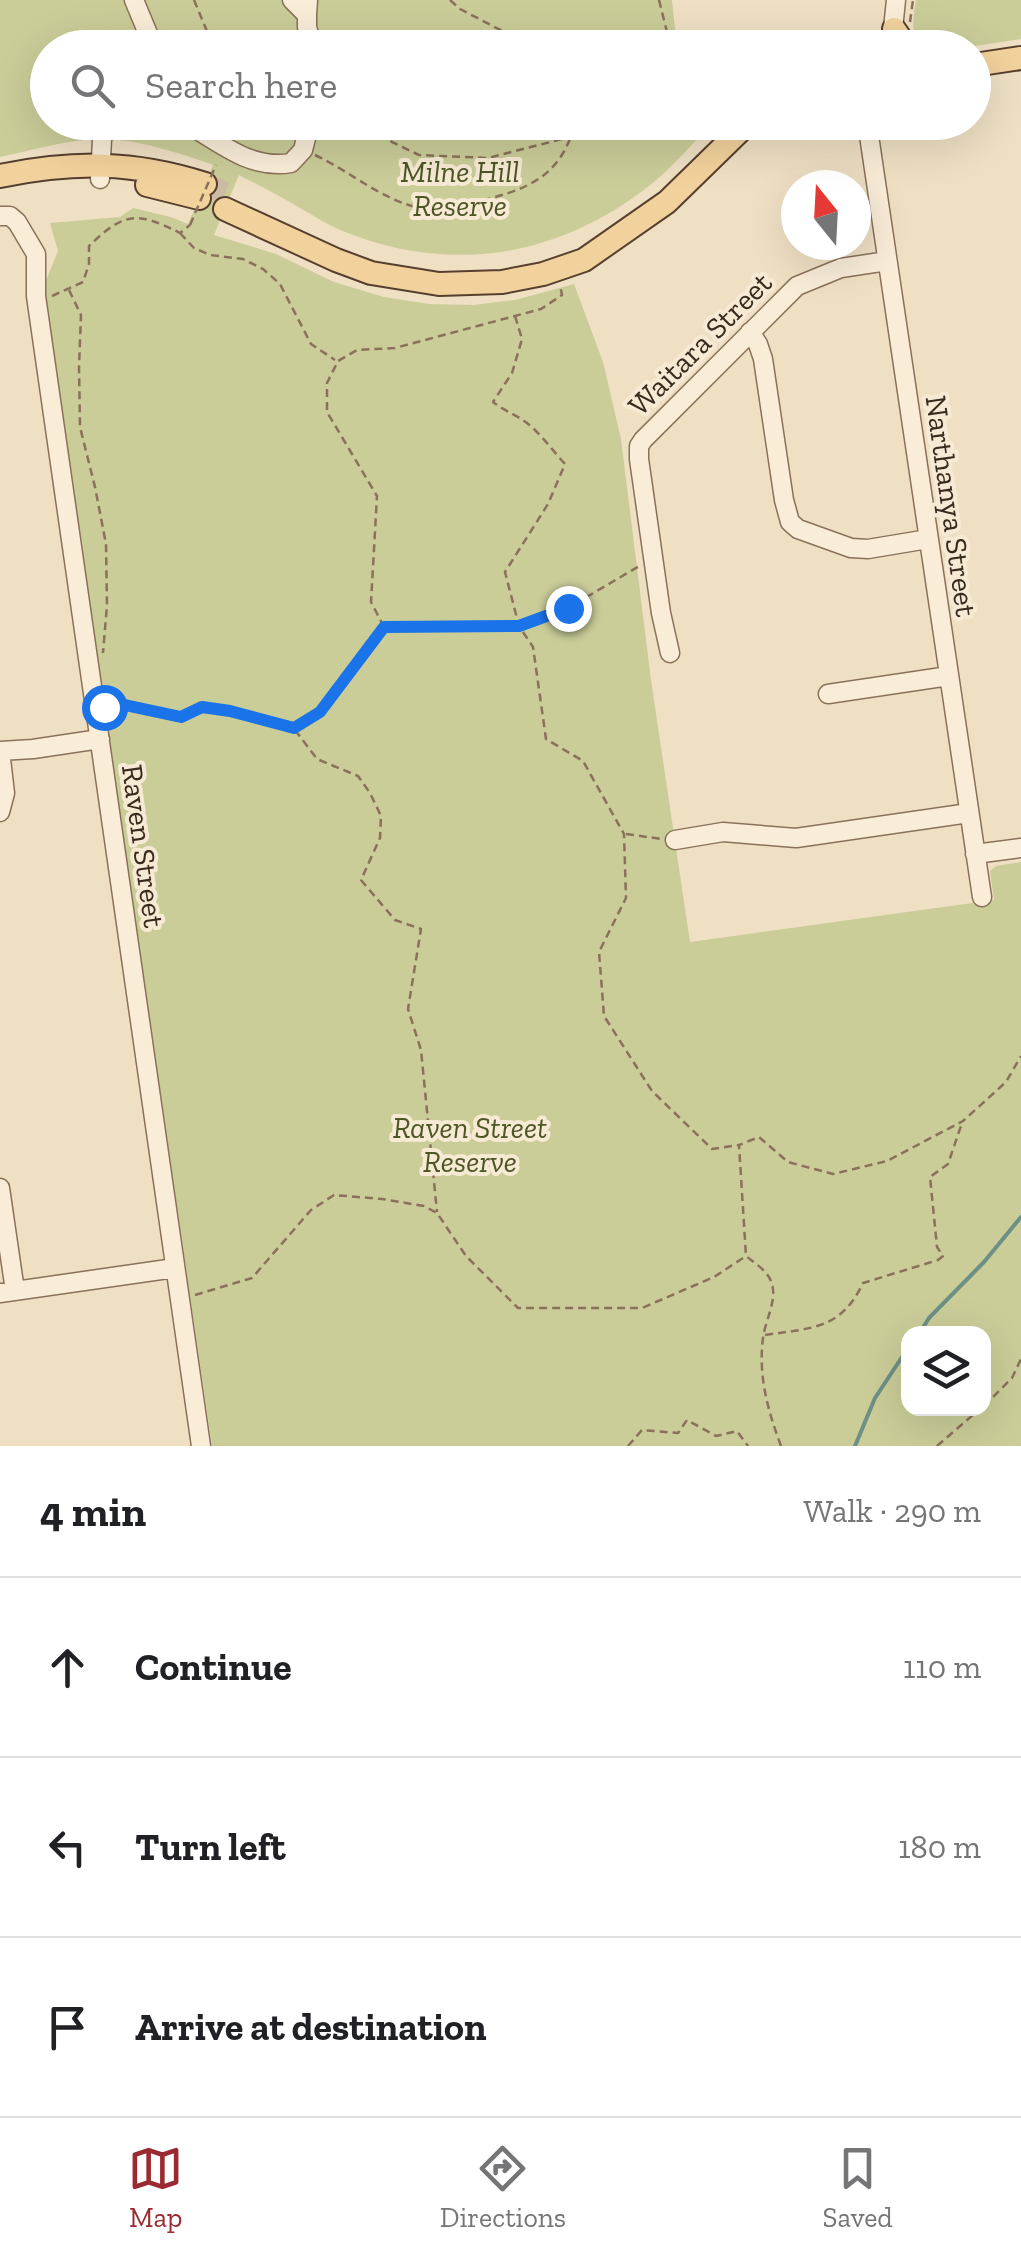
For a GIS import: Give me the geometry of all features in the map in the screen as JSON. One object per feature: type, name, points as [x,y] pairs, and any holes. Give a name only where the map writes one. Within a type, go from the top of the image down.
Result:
[{"type":"main road","points":[[991,64],[1017,63]]},
{"type":"main road","points":[[227,202],[353,267],[439,284],[502,282],[584,260],[667,202],[731,140]]},
{"type":"main road","points":[[0,176],[59,166],[100,171]]},
{"type":"main road","points":[[0,187],[144,168],[206,183]]},
{"type":"street","points":[[134,0],[146,30]]},
{"type":"street","points":[[292,0],[308,8]]},
{"type":"street","points":[[100,171],[102,140]]},
{"type":"street","points":[[214,140],[248,160],[271,166],[291,164],[303,150],[306,140]]},
{"type":"street","name":"Narthanya Street","points":[[870,140],[982,897]]},
{"type":"street","name":"Raven Street","points":[[0,216],[14,219],[36,254],[36,296],[201,1446]]},
{"type":"street","name":"Waitara Street","points":[[670,652],[661,614],[640,446],[798,286],[841,268],[887,261]]},
{"type":"street","points":[[750,332],[763,358],[790,522],[804,532],[860,549],[928,540]]},
{"type":"street","points":[[828,694],[949,676]]},
{"type":"street","points":[[0,812],[4,794],[0,751],[100,739]]},
{"type":"street","points":[[674,840],[723,832],[796,838],[969,814]]},
{"type":"street","points":[[976,854],[1021,848]]},
{"type":"street","points":[[0,1188],[7,1292],[175,1268]]},
{"type":"path","points":[[194,0],[206,30]]},
{"type":"path","points":[[450,0],[460,10],[499,30]]},
{"type":"path","points":[[659,0],[666,30]]},
{"type":"path","points":[[388,140],[419,155],[488,158],[562,140]]},
{"type":"path","points":[[303,150],[337,165],[382,194],[410,207],[432,211],[534,184],[550,173],[569,140]]},
{"type":"path","points":[[180,233],[190,226],[206,183]]},
{"type":"path","points":[[36,296],[57,296],[83,282],[89,246],[116,222],[142,218],[180,233],[194,248],[210,256],[243,259],[262,268],[280,284],[311,344],[338,362]]},
{"type":"path","points":[[384,627],[371,602],[377,496],[327,412],[327,382],[338,362],[357,350],[395,348],[541,309],[562,295],[560,284]]},
{"type":"path","points":[[70,290],[81,315],[80,428],[106,544],[108,605],[102,660]]},
{"type":"path","points":[[515,316],[522,339],[512,373],[492,402],[532,426],[565,464],[548,504],[506,572],[519,626],[533,647],[546,739],[582,761],[624,834],[626,898],[599,952],[604,1016],[652,1092],[712,1149],[760,1137],[788,1162],[832,1174],[888,1161],[962,1121],[1006,1082],[1021,1056]]},
{"type":"path","points":[[384,627],[519,626],[568,608],[654,558]]},
{"type":"path","points":[[294,728],[320,712],[384,627]]},
{"type":"path","points":[[96,708],[120,704],[181,717],[202,707],[230,711],[294,728],[317,759],[358,776],[380,816],[380,838],[361,880],[395,920],[421,929],[408,1009],[421,1050],[437,1213]]},
{"type":"path","points":[[624,834],[674,840]]},
{"type":"path","points":[[763,1335],[822,1327],[854,1304],[863,1283],[943,1256],[937,1247],[930,1178],[948,1164],[962,1121]]},
{"type":"path","points":[[738,1145],[746,1256],[772,1279],[774,1293],[763,1335],[762,1376],[782,1446]]},
{"type":"path","points":[[180,1298],[252,1278],[311,1210],[334,1194],[424,1206],[437,1213],[466,1256],[518,1308],[642,1308],[714,1277],[746,1256]]},
{"type":"path","points":[[991,1398],[1012,1378],[1021,1360]]},
{"type":"path","points":[[937,1446],[972,1416]]},
{"type":"path","points":[[628,1446],[642,1430],[678,1433],[687,1420],[716,1436],[737,1431],[748,1446]]},
{"type":"green space","name":"Raven Street Reserve","points":[[0,0],[672,0],[675,30],[30,30],[30,140],[86,140],[0,157]]},
{"type":"green space","points":[[916,0],[1021,0],[1021,39],[991,44],[991,30],[914,30]]},
{"type":"green space","name":"Raven Street Reserve","points":[[120,140],[697,140],[657,179],[614,210],[577,230],[501,252],[461,255],[381,244],[335,228],[239,175],[214,235],[276,254],[334,282],[384,297],[429,304],[474,305],[515,300],[574,284],[603,362],[621,439],[651,680],[690,942],[994,900],[990,871],[996,866],[1021,862],[1021,1446],[212,1446],[43,288],[58,251],[50,223],[120,217],[133,208],[188,224],[213,165]]},
{"type":"waterway","points":[[924,1326],[1021,1217]]},
{"type":"waterway","points":[[855,1446],[875,1398],[901,1359]]},
{"type":"tunnel","points":[[205,184],[230,195]]},
{"type":"route","points":[[104,707],[120,704],[181,717],[202,707],[294,728],[320,712],[384,627],[519,626],[568,608]]},
{"type":"park label","name":"Milne Hill Reserve","points":[[460,189]]}]
